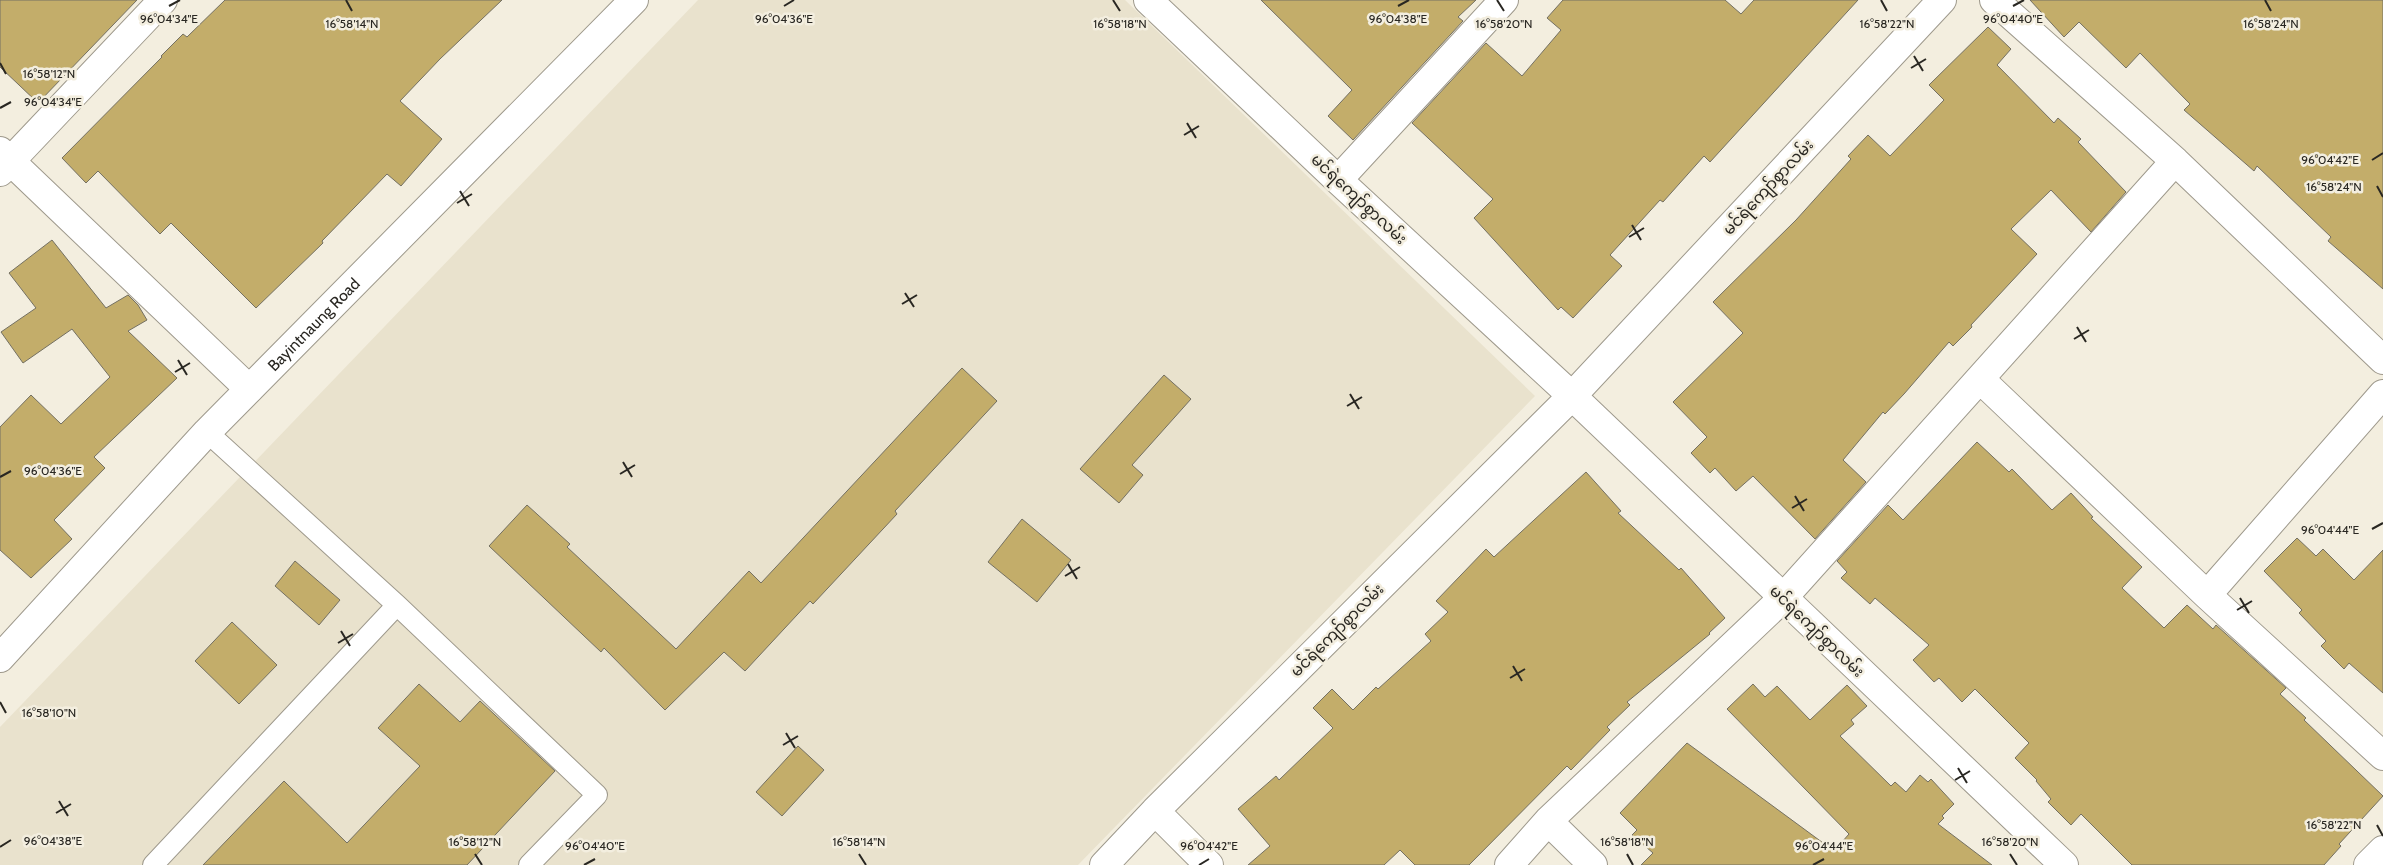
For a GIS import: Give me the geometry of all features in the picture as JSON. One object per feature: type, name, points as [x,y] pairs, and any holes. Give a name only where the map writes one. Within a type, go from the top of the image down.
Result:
[{"type":"street","points":[[163,0],[3,161],[249,389]]},
{"type":"street","name":"Bayintnaung Road","points":[[0,658],[207,432],[634,0]]},
{"type":"street","name":"မင်ရဲကျော်စွာလမ်း","points":[[1148,0],[1338,180],[1572,396],[2064,865]]},
{"type":"street","points":[[1338,180],[1504,0]]},
{"type":"street","name":"မင်ရဲကျော်စွာလမ်း","points":[[1104,865],[1155,811],[1572,396],[1942,0]]},
{"type":"street","points":[[1994,0],[2175,160],[2383,360]]},
{"type":"street","points":[[1509,865],[1548,820],[1782,598],[2175,160]]},
{"type":"street","points":[[1980,379],[2207,594],[2383,756]]},
{"type":"street","points":[[2207,594],[2383,394]]},
{"type":"street","points":[[1155,811],[1209,865]]},
{"type":"street","points":[[1548,820],[1593,865]]},
{"type":"street","points":[[2368,865],[2383,850]]},
{"type":"lane","points":[[207,432],[398,605],[597,795],[529,865]]},
{"type":"lane","points":[[153,865],[398,605]]},
{"type":"shaded area","points":[[698,0],[1125,0],[1535,396],[1078,865],[0,865],[0,727]]},
{"type":"building","points":[[0,0],[137,0],[38,103],[0,67]]},
{"type":"building","points":[[225,0],[502,0],[440,59],[400,101],[442,139],[401,186],[387,174],[322,241],[323,243],[256,308],[171,223],[160,234],[98,171],[86,183],[62,158],[183,34],[187,37]]},
{"type":"building","points":[[1261,0],[1476,0],[1458,17],[1463,21],[1353,140],[1328,116],[1352,90]]},
{"type":"building","points":[[1563,0],[1725,0],[1741,14],[1754,0],[1858,0],[1710,162],[1704,156],[1663,202],[1660,200],[1610,255],[1622,266],[1573,318],[1561,307],[1558,310],[1474,218],[1493,199],[1412,123],[1486,43],[1522,76],[1561,30],[1547,18]]},
{"type":"building","points":[[2030,0],[2383,0],[2383,289],[2328,241],[2331,237],[2257,166],[2254,171],[2184,110],[2190,104],[2140,53],[2126,68],[2079,22],[2064,37]]},
{"type":"building","points":[[1988,27],[2011,49],[1997,65],[2054,123],[2058,118],[2081,139],[2078,142],[2126,192],[2091,232],[2051,190],[2011,229],[2037,254],[1971,325],[1972,327],[1953,346],[1949,342],[1904,394],[1885,414],[1883,412],[1843,460],[1866,482],[1815,539],[1753,476],[1736,491],[1715,468],[1710,473],[1691,453],[1707,437],[1673,402],[1743,333],[1713,302],[1796,220],[1851,159],[1848,156],[1868,135],[1890,156],[1944,100],[1929,85]]},
{"type":"building","points":[[52,240],[106,308],[128,295],[138,305],[147,320],[128,331],[177,378],[94,457],[105,468],[54,520],[72,539],[31,578],[0,550],[0,427],[31,395],[61,424],[110,377],[72,329],[23,363],[1,332],[36,308],[9,273]]},
{"type":"building","points":[[962,368],[997,401],[895,511],[897,514],[813,604],[810,601],[745,671],[724,652],[665,710],[604,648],[601,652],[489,546],[527,505],[570,544],[567,547],[676,649],[749,571],[761,583]]},
{"type":"building","points":[[1164,375],[1191,399],[1132,465],[1143,475],[1119,503],[1080,469]]},
{"type":"building","points":[[1977,442],[2009,472],[2012,469],[2052,510],[2071,493],[2093,517],[2091,518],[2142,567],[2122,588],[2164,628],[2187,605],[2213,629],[2216,625],[2286,688],[2280,694],[2306,718],[2304,720],[2383,796],[2339,844],[2341,846],[2324,865],[2132,865],[2081,814],[2071,825],[2048,802],[2051,799],[2037,780],[2015,758],[2029,743],[1975,689],[1962,702],[1939,678],[1934,682],[1913,660],[1929,645],[1875,598],[1870,604],[1841,578],[1847,572],[1837,561],[1888,505],[1903,520]]},
{"type":"building","points":[[1586,472],[1621,511],[1618,513],[1679,570],[1681,568],[1725,618],[1710,634],[1627,702],[1630,705],[1607,727],[1610,730],[1571,770],[1567,766],[1469,865],[1415,865],[1400,850],[1384,865],[1248,865],[1270,846],[1238,809],[1276,776],[1279,780],[1333,728],[1313,708],[1332,689],[1353,710],[1376,687],[1378,689],[1431,641],[1425,634],[1448,612],[1436,601],[1486,549],[1494,557]]},
{"type":"building","points":[[1022,519],[1071,560],[1037,602],[988,562]]},
{"type":"building","points":[[2297,538],[2316,556],[2323,549],[2354,580],[2383,550],[2383,693],[2349,663],[2344,669],[2321,646],[2326,641],[2299,613],[2302,610],[2264,571]]},
{"type":"building","points":[[295,561],[340,600],[319,625],[275,586]]},
{"type":"building","points":[[232,622],[277,665],[239,704],[195,661]]},
{"type":"building","points":[[419,684],[460,722],[480,701],[555,771],[467,865],[203,865],[284,781],[347,843],[420,766],[378,728]]},
{"type":"building","points":[[1753,684],[1765,697],[1777,686],[1810,720],[1847,685],[1867,706],[1851,720],[1854,724],[1840,736],[1891,786],[1895,782],[1906,792],[1920,775],[1928,782],[1931,779],[1954,804],[1942,816],[1944,818],[1938,824],[1992,865],[1641,865],[1653,853],[1632,835],[1637,830],[1620,813],[1687,743],[1834,851],[1849,834],[1727,709]]},
{"type":"building","points":[[798,746],[824,770],[782,816],[756,792]]}]
